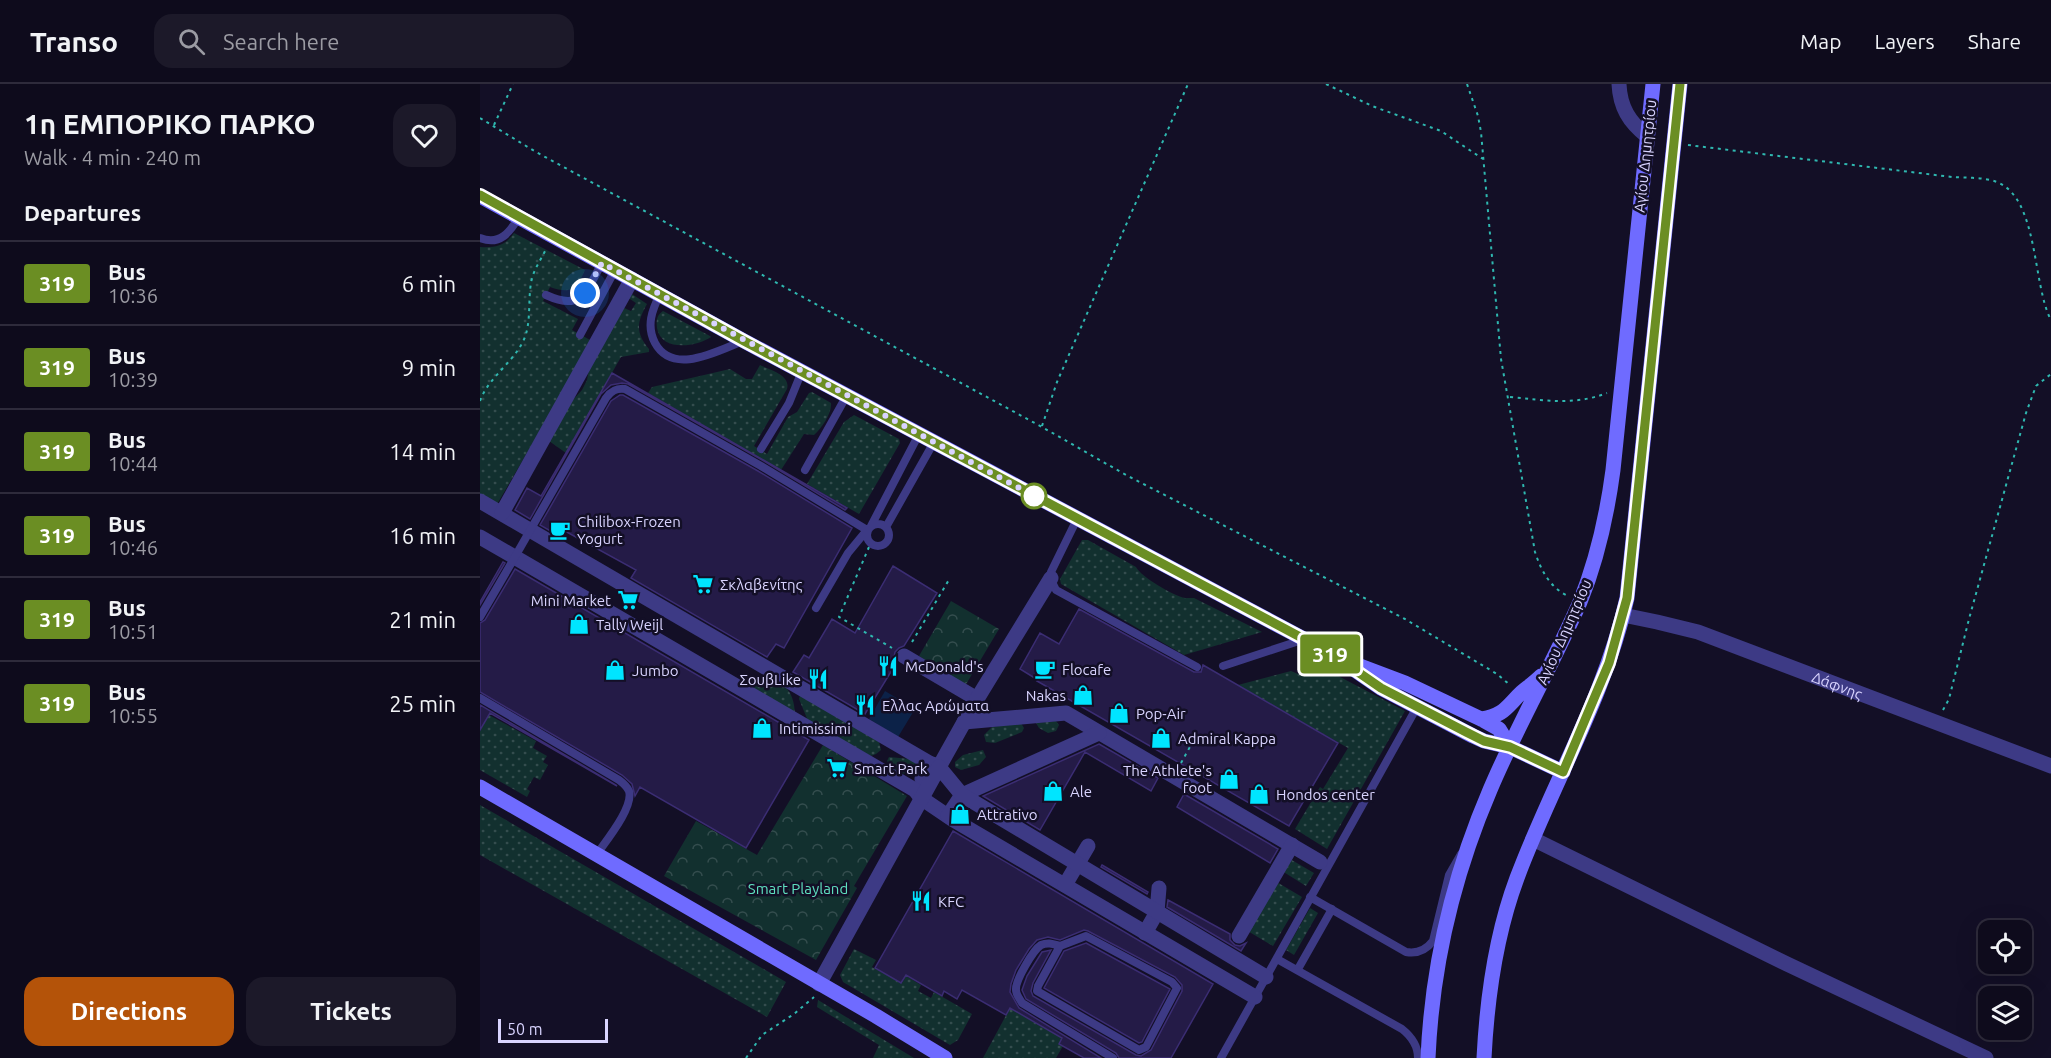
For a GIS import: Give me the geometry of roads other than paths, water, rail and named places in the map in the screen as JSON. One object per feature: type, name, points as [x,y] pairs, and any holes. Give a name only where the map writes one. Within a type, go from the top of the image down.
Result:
[{"type":"street","points":[[1619,84],[1619,94],[1626,116],[1647,136]]},
{"type":"street","name":"Αγίου Δημητρίου","points":[[1428,1058],[1434,997],[1443,944],[1455,891],[1469,847],[1491,788],[1580,601],[1599,545],[1609,501],[1653,84]]},
{"type":"street","name":"Αγίου Δημητρίου","points":[[1484,1058],[1489,1004],[1503,930],[1516,881],[1609,663],[1623,615],[1630,571],[1672,143],[1680,84]]},
{"type":"street","points":[[480,196],[744,341],[1304,639],[1339,659],[1381,688],[1484,741],[1510,747],[1563,772]]},
{"type":"street","points":[[502,513],[632,279]]},
{"type":"street","points":[[480,501],[935,765],[962,795],[1266,977]]},
{"type":"street","points":[[480,537],[918,794],[948,816],[1255,997]]},
{"type":"street","points":[[819,984],[918,794],[1051,578]]},
{"type":"street","name":"Δάφνης","points":[[1623,615],[1698,632],[2051,766]]},
{"type":"street","points":[[904,656],[977,699]]},
{"type":"street","points":[[1339,659],[1405,683],[1481,718],[1499,729],[1510,747]]},
{"type":"street","points":[[1481,718],[1501,712],[1512,705],[1520,694],[1546,673]]},
{"type":"street","points":[[964,722],[1066,713],[1320,862]]},
{"type":"street","points":[[948,816],[962,795],[1099,733]]},
{"type":"street","points":[[480,787],[945,1058]]},
{"type":"street","points":[[1533,839],[1786,964],[1986,1058]]},
{"type":"street","points":[[1239,936],[1292,845]]},
{"type":"street","points":[[1065,885],[1088,846]]},
{"type":"street","points":[[1145,933],[1157,912],[1157,890],[1159,888]]},
{"type":"lane","points":[[480,238],[493,241],[503,238],[510,232],[519,217]]},
{"type":"lane","points":[[546,295],[561,301],[570,302],[578,299],[608,267]]},
{"type":"lane","points":[[580,335],[608,267]]},
{"type":"lane","points":[[660,294],[651,314],[651,330],[659,349],[670,358],[681,360],[693,358],[744,341]]},
{"type":"lane","points":[[761,449],[789,404],[802,371]]},
{"type":"lane","points":[[480,616],[612,391],[621,389],[633,393],[869,528]]},
{"type":"lane","points":[[805,470],[847,395]]},
{"type":"lane","points":[[816,608],[848,553],[869,528],[919,434]]},
{"type":"lane","points":[[885,527],[934,442]]},
{"type":"lane","points":[[1077,519],[1055,562],[1051,578],[1053,587],[1059,593],[1197,667]]},
{"type":"lane","points":[[879,524],[885,527],[889,532],[887,542],[877,547],[870,544],[867,537],[869,528],[879,524]]},
{"type":"lane","points":[[1223,666],[1304,639]]},
{"type":"lane","points":[[480,698],[610,774],[627,788],[628,806],[597,854]]},
{"type":"lane","points":[[1221,1058],[1417,707]]},
{"type":"lane","points":[[1310,897],[1406,952],[1415,953],[1424,950],[1433,942],[1449,874],[1459,857],[1469,847]]},
{"type":"lane","points":[[1298,969],[1332,909]]},
{"type":"lane","points":[[1060,946],[1037,991],[1139,1050],[1143,1050],[1177,988],[1086,936],[1060,946],[1052,943],[1043,944],[1036,949],[1017,981],[1015,989],[1022,1003],[1113,1058]]},
{"type":"lane","points":[[1277,959],[1402,1029],[1416,1046],[1418,1058]]},
{"type":"water","points":[[885,691],[915,709],[898,737],[869,719]]},
{"type":"place","name":"Chilibox-Frozen Yogurt","points":[[560,530]]},
{"type":"place","name":"Σκλαβενίτης","points":[[703,584]]},
{"type":"place","name":"Mini Market","points":[[628,600]]},
{"type":"place","name":"Tally Weijl","points":[[579,624]]},
{"type":"place","name":"McDonald's","points":[[888,666]]},
{"type":"place","name":"Flocafe","points":[[1045,669]]},
{"type":"place","name":"Jumbo","points":[[615,670]]},
{"type":"place","name":"ΣουβLike","points":[[818,679]]},
{"type":"place","name":"Nakas","points":[[1083,695]]},
{"type":"place","name":"Ελλας Αρώματα","points":[[865,705]]},
{"type":"place","name":"Pop-Air","points":[[1119,713]]},
{"type":"place","name":"Intimissimi","points":[[762,728]]},
{"type":"place","name":"Admiral Kappa","points":[[1161,738]]},
{"type":"place","name":"Smart Park","points":[[837,768]]},
{"type":"place","name":"The Athlete's foot","points":[[1229,779]]},
{"type":"place","name":"Ale","points":[[1053,791]]},
{"type":"place","name":"Hondos center","points":[[1259,794]]},
{"type":"place","name":"Attrativo","points":[[960,814]]},
{"type":"place","name":"KFC","points":[[921,901]]},
{"type":"park label","name":"Smart Playland","points":[[798,888]]}]
